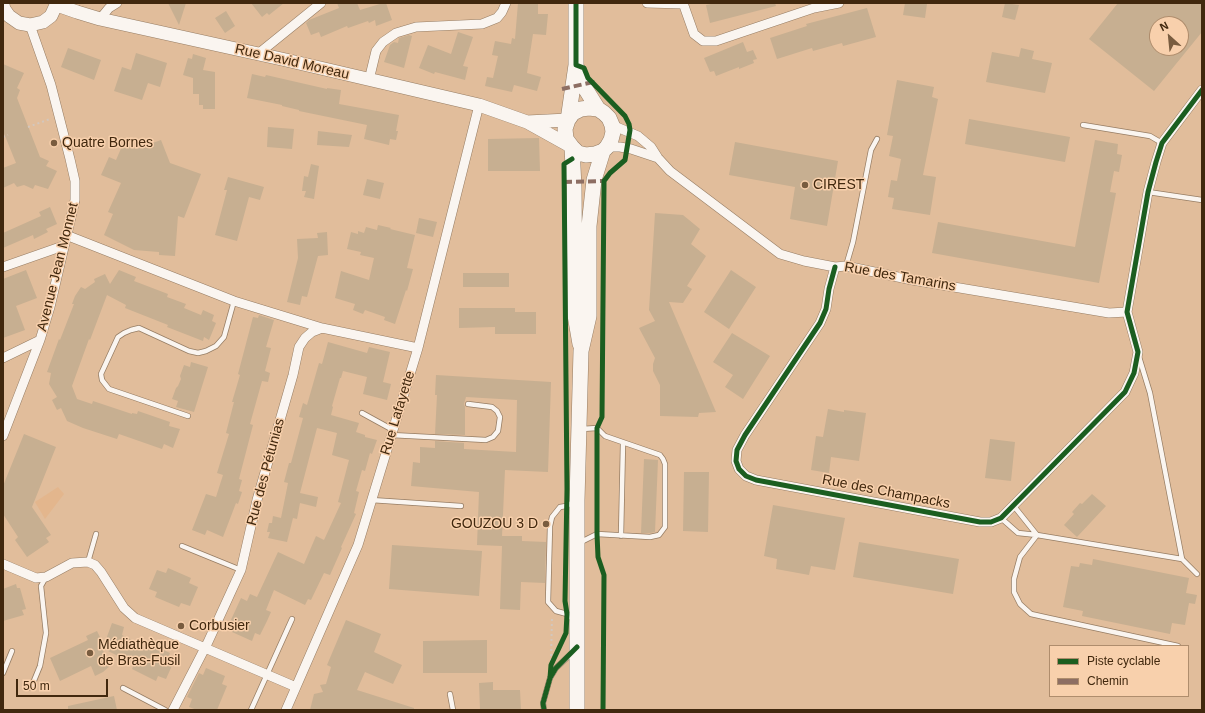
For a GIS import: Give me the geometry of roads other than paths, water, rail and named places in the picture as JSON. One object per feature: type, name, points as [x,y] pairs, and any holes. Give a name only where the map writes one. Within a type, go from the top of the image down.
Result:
[{"type":"main road","points":[[576,3],[576,65],[568,120],[565,129],[566,139],[578,153],[586,155],[595,154],[605,149]]},
{"type":"main road","points":[[576,65],[583,84],[598,109],[609,118],[612,124],[613,132],[594,180],[587,220],[590,316],[582,351],[579,429],[577,500],[577,710]]},
{"type":"main road","points":[[568,120],[574,113],[581,109],[598,109]]},
{"type":"main road","points":[[572,147],[576,193],[575,315],[582,351]]},
{"type":"street","points":[[100,19],[109,8],[117,3]]},
{"type":"street","points":[[258,54],[321,3]]},
{"type":"street","points":[[368,80],[376,51],[383,42],[396,33],[416,27],[482,24],[498,18],[506,3]]},
{"type":"street","points":[[647,3],[683,3],[694,34],[703,41],[716,41],[813,5],[839,3]]},
{"type":"street","points":[[5,14],[19,23],[30,25],[43,22],[51,16],[57,4]]},
{"type":"street","name":"Rue David Moreau","points":[[57,4],[76,12],[100,19],[479,105],[527,122],[572,147]]},
{"type":"street","name":"Avenue Jean Monnet","points":[[3,436],[40,340],[50,307],[63,246],[75,200],[75,181],[70,158],[51,85],[30,25]]},
{"type":"street","points":[[1001,518],[1125,392],[1134,374],[1138,352],[1127,312],[1148,192],[1162,142],[1202,90]]},
{"type":"street","name":"Rue Lafayette","points":[[286,710],[358,545],[418,348],[479,105]]},
{"type":"street","name":"Rue David Moreau","points":[[527,122],[568,120]]},
{"type":"street","name":"Rue des Tamarins","points":[[612,124],[638,136],[651,148],[670,171],[780,254],[804,261],[835,266],[846,266],[912,280],[1108,313],[1127,312]]},
{"type":"street","name":"Rue des Tamarins","points":[[605,149],[620,147],[658,158]]},
{"type":"street","points":[[66,235],[234,301],[322,328],[418,348]]},
{"type":"street","points":[[3,267],[63,246]]},
{"type":"street","name":"Rue des Champacks","points":[[835,266],[826,309],[820,323],[745,435],[737,450],[736,460],[739,469],[746,476],[756,480],[980,522],[991,522],[1001,518]]},
{"type":"street","name":"Rue des Pétunias","points":[[173,710],[205,648],[241,570],[257,500],[293,375],[299,347],[305,338],[312,332],[322,328]]},
{"type":"street","points":[[3,358],[40,340]]},
{"type":"street","points":[[3,564],[36,578],[46,577],[72,563],[88,562],[95,565],[101,572],[124,608],[135,618],[296,687]]},
{"type":"lane","points":[[1083,125],[1150,136],[1162,142]]},
{"type":"lane","points":[[846,266],[853,242],[871,150],[877,139]]},
{"type":"lane","points":[[1148,192],[1202,200]]},
{"type":"lane","points":[[188,416],[109,389],[102,380],[102,374],[118,337],[124,332],[139,328],[189,352],[198,353],[216,346],[224,338],[234,301]]},
{"type":"lane","points":[[1138,352],[1150,393],[1182,559],[1197,574]]},
{"type":"lane","points":[[362,413],[392,432],[486,440],[493,437],[498,431],[500,417],[497,411],[492,407],[468,404]]},
{"type":"lane","points":[[578,544],[597,534],[650,537],[659,534],[665,526],[665,464],[660,455],[605,436],[597,428],[579,429]]},
{"type":"lane","points":[[621,536],[624,442]]},
{"type":"lane","points":[[371,500],[460,506]]},
{"type":"lane","points":[[577,500],[566,506],[560,506],[552,516],[550,526],[548,602],[556,611],[567,614],[577,624]]},
{"type":"lane","points":[[1013,505],[1037,535]]},
{"type":"lane","points":[[1001,518],[1018,533],[1182,559]]},
{"type":"lane","points":[[88,562],[96,534]]},
{"type":"lane","points":[[1037,535],[1020,557],[1014,580],[1014,592],[1020,604],[1031,614],[1173,645]]},
{"type":"lane","points":[[182,546],[241,570]]},
{"type":"lane","points":[[31,688],[40,666],[46,633],[41,586],[46,577]]},
{"type":"lane","points":[[251,710],[292,619]]},
{"type":"lane","points":[[544,710],[543,703],[550,678],[556,668],[577,648]]},
{"type":"lane","points":[[3,673],[12,652]]},
{"type":"lane","points":[[123,688],[165,710]]},
{"type":"lane","points":[[450,694],[453,710]]},
{"type":"place","name":"Quatre Bornes","points":[[54,143]]},
{"type":"place","name":"CIREST","points":[[805,185]]},
{"type":"place","name":"GOUZOU 3 D","points":[[546,524]]},
{"type":"place","name":"Corbusier","points":[[181,626]]},
{"type":"place","name":"Médiathèque de Bras-Fusil","points":[[90,653]]}]
